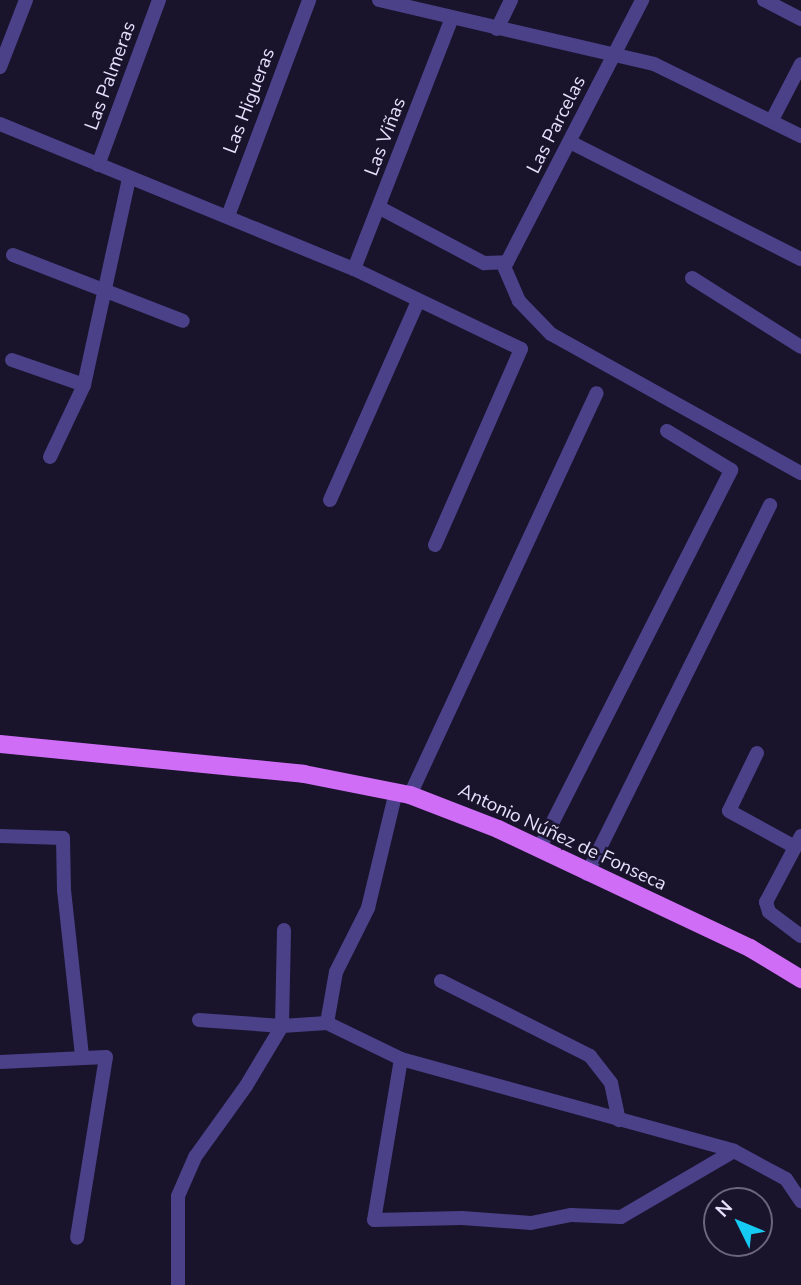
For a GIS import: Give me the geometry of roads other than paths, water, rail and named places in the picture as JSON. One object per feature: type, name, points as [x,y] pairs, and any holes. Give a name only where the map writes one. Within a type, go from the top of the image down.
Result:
[{"type":"main road","name":"Antonio Núñez de Fonseca","points":[[0,744],[304,774],[403,793],[470,816],[587,874],[750,948],[801,979]]},
{"type":"street","points":[[0,67],[26,0]]},
{"type":"street","name":"Las Palmeras","points":[[99,165],[159,0]]},
{"type":"street","name":"Las Higueras","points":[[228,216],[309,0]]},
{"type":"street","points":[[383,0],[614,57],[654,64],[801,136]]},
{"type":"street","points":[[497,29],[511,0]]},
{"type":"street","name":"Las Parcelas","points":[[503,264],[514,254],[642,0]]},
{"type":"street","points":[[764,0],[801,19]]},
{"type":"street","name":"Las Viñas","points":[[354,269],[380,208],[452,17]]},
{"type":"street","points":[[772,120],[801,64]]},
{"type":"street","points":[[0,124],[354,269],[521,349],[435,545]]},
{"type":"street","points":[[570,142],[801,259]]},
{"type":"street","points":[[50,457],[83,385],[129,178]]},
{"type":"street","points":[[380,208],[484,263],[503,264],[519,301],[551,334],[801,473]]},
{"type":"street","points":[[13,255],[104,288],[183,321]]},
{"type":"street","points":[[692,278],[801,347]]},
{"type":"street","points":[[330,500],[418,301]]},
{"type":"street","points":[[12,360],[83,385]]},
{"type":"street","points":[[327,1023],[336,972],[368,908],[403,793],[597,393]]},
{"type":"street","points":[[539,849],[731,470],[667,431]]},
{"type":"street","points":[[587,874],[770,505]]},
{"type":"street","points":[[757,753],[729,811],[798,841],[766,906],[801,936]]},
{"type":"street","points":[[0,835],[63,838],[64,890],[82,1055]]},
{"type":"street","points":[[178,1285],[176,1217],[184,1178],[282,1026],[284,930]]},
{"type":"street","points":[[442,981],[590,1056],[611,1083],[619,1120]]},
{"type":"street","points":[[199,1020],[282,1026],[327,1023],[401,1059],[734,1152],[786,1179],[801,1201]]},
{"type":"street","points":[[0,1062],[82,1055],[106,1057],[77,1238]]},
{"type":"street","points":[[401,1059],[374,1220],[462,1218],[531,1223],[571,1215],[621,1217],[734,1152]]}]
